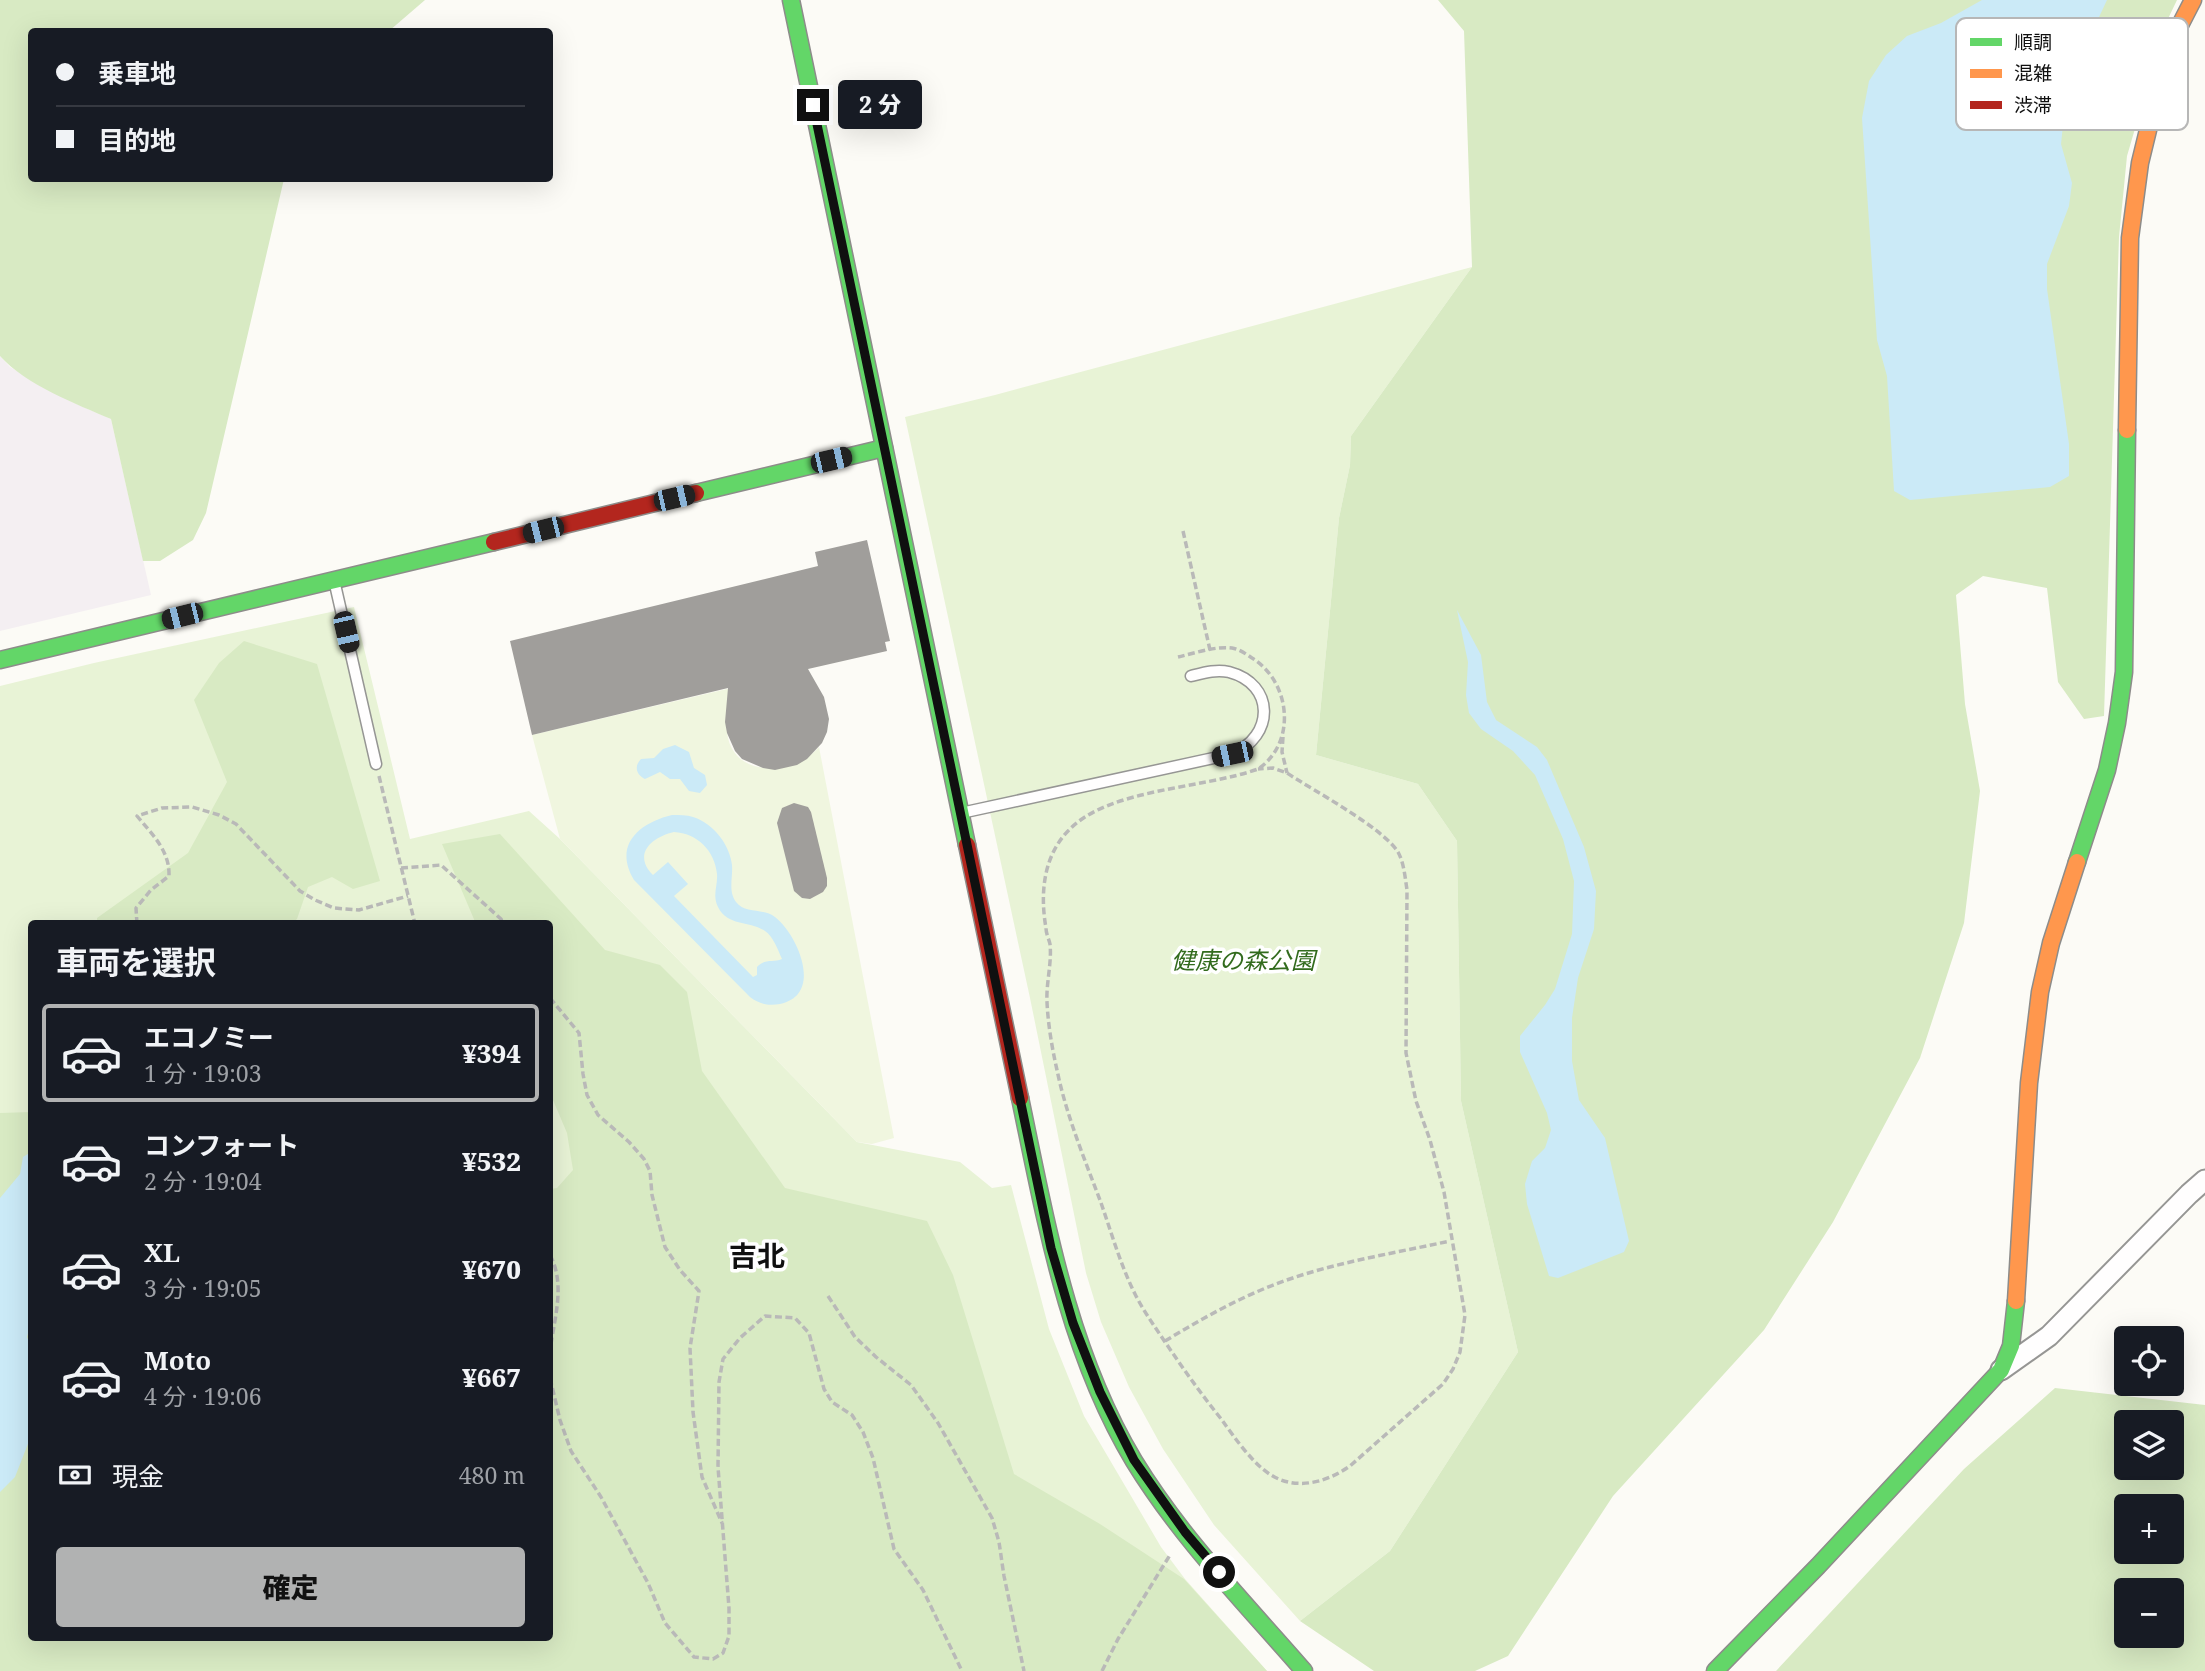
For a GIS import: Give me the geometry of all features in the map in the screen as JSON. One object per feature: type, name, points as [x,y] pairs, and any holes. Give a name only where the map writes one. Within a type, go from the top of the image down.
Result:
[{"type":"street","points":[[791,0],[1051,1248],[1077,1335],[1100,1392],[1134,1460],[1185,1532],[1304,1671]]},
{"type":"street","points":[[2184,18],[2193,0]]},
{"type":"street","points":[[2001,1370],[2011,1346],[2015,1320],[2029,1083],[2040,992],[2055,932],[2107,770],[2124,672],[2130,238],[2140,163],[2149,130]]},
{"type":"street","points":[[0,660],[884,448]]},
{"type":"street","points":[[1715,1671],[1828,1556],[2001,1370],[2049,1336],[2205,1180]]},
{"type":"lane","points":[[333,580],[376,764]]},
{"type":"lane","points":[[960,813],[1232,754],[1252,743],[1260,732],[1264,712],[1258,694],[1250,684],[1230,673],[1220,671],[1191,676]]},
{"type":"path","points":[[1183,531],[1210,650]]},
{"type":"path","points":[[1178,657],[1232,648],[1244,653],[1271,674],[1284,702],[1282,752],[1287,773]]},
{"type":"path","points":[[1258,769],[1272,757],[1283,734]]},
{"type":"path","points":[[376,764],[414,920]]},
{"type":"path","points":[[1273,768],[1287,773],[1379,832],[1399,854],[1405,872],[1406,1052],[1416,1101],[1444,1192],[1450,1241],[1465,1315],[1464,1334],[1453,1369],[1443,1384],[1335,1477],[1300,1483],[1284,1481],[1269,1474],[1232,1434],[1190,1380],[1135,1294],[1074,1130],[1057,1071],[1046,1002],[1050,944],[1046,930],[1045,875],[1059,842],[1081,819],[1111,803],[1258,769],[1273,768]]},
{"type":"path","points":[[137,920],[136,908],[151,890],[169,876],[170,863],[158,842],[137,816],[162,808],[192,807],[219,815],[236,824],[300,891],[334,908],[359,910],[408,897]]},
{"type":"path","points":[[401,868],[441,865],[501,920]]},
{"type":"path","points":[[553,1002],[579,1033],[587,1095],[598,1115],[645,1159],[666,1247],[680,1270],[699,1291],[690,1348],[693,1412],[702,1477],[724,1528]]},
{"type":"path","points":[[1165,1341],[1212,1313],[1282,1281],[1450,1241]]},
{"type":"path","points":[[553,1260],[559,1285],[553,1329]]},
{"type":"path","points":[[828,1296],[855,1337],[911,1385],[938,1423],[992,1518],[1024,1671]]},
{"type":"path","points":[[553,1391],[571,1451],[601,1497],[666,1623],[694,1657],[713,1659],[723,1653],[729,1636],[718,1466],[719,1382],[723,1359],[740,1338],[765,1315],[795,1318],[809,1333],[824,1389],[832,1402],[852,1415],[863,1432],[873,1458],[894,1549],[923,1590],[962,1671]]},
{"type":"path","points":[[1102,1671],[1118,1639],[1170,1555]]},
{"type":"shaded area","points":[[0,356],[10,367],[72,402],[111,419],[151,595],[0,631]]},
{"type":"green space","points":[[0,0],[425,0],[392,28],[28,28],[28,182],[283,182],[206,513],[193,540],[160,561],[143,561],[111,419],[37,385],[0,356]]},
{"type":"green space","points":[[1438,0],[2177,0],[2168,18],[1956,18],[1956,130],[2135,130],[2127,156],[2119,237],[2104,716],[2084,719],[2058,682],[2047,588],[1983,576],[1956,595],[1965,704],[1980,791],[1964,923],[1920,1058],[1833,1222],[1764,1330],[1613,1496],[1508,1656],[1475,1671],[1374,1671],[1300,1621],[1390,1551],[1518,1352],[1461,1101],[1457,841],[1418,784],[1316,755],[1339,518],[1350,465],[1351,436],[1472,267],[1464,31]]},
{"type":"green space","name":"健康の森公園","points":[[1472,267],[1351,436],[1350,465],[1339,518],[1316,755],[1418,784],[1457,841],[1461,1101],[1518,1352],[1390,1551],[1300,1621],[1214,1525],[1163,1449],[1129,1387],[1101,1322],[1086,1273],[1030,998],[905,417]]},
{"type":"green space","points":[[354,607],[410,839],[529,811],[560,839],[857,1142],[960,1162],[992,1188],[1011,1185],[1049,1329],[1084,1416],[1161,1547],[1185,1579],[1267,1671],[559,1671],[551,1641],[553,1641],[553,920],[28,920],[28,1146],[0,1185],[0,686]]},
{"type":"green space","points":[[244,641],[317,664],[380,881],[353,889],[332,877],[308,887],[296,920],[97,920],[188,853],[227,782],[194,700],[219,663]]},
{"type":"green space","points":[[731,688],[727,732],[731,748],[740,759],[766,768],[781,767],[795,763],[819,747],[894,1138],[872,1144],[857,1142],[560,839],[532,735]]},
{"type":"green space","points":[[500,834],[605,950],[660,965],[687,992],[702,1071],[785,1188],[927,1221],[953,1275],[1014,1474],[1100,1524],[1184,1579],[1267,1671],[0,1671],[0,1113],[28,1112],[28,1641],[553,1641],[553,1189],[557,1188],[573,1170],[567,1133],[553,1100],[553,920],[474,920],[442,844]]},
{"type":"green space","points":[[2055,1388],[2205,1405],[2205,1671],[1776,1671],[1964,1469]]},
{"type":"water","points":[[1982,0],[2107,0],[2099,18],[1956,18],[1956,130],[2062,130],[2061,144],[2072,183],[2069,206],[2047,264],[2047,289],[2069,444],[2069,476],[2050,487],[1910,500],[1894,491],[1887,376],[1877,340],[1862,118],[1869,81],[1886,55],[1907,36],[1941,23]]},
{"type":"water","points":[[1457,610],[1481,655],[1487,702],[1496,720],[1537,747],[1547,760],[1584,847],[1596,891],[1594,929],[1578,978],[1572,1018],[1572,1061],[1579,1100],[1605,1138],[1629,1241],[1624,1252],[1558,1278],[1549,1276],[1527,1204],[1525,1184],[1532,1161],[1545,1148],[1551,1130],[1547,1113],[1520,1052],[1520,1036],[1555,989],[1572,934],[1574,881],[1563,839],[1535,775],[1513,751],[1481,729],[1469,713],[1466,695],[1468,662]]},
{"type":"water","points":[[675,745],[689,752],[694,768],[705,775],[707,785],[700,793],[689,791],[680,779],[670,779],[660,772],[645,779],[638,773],[637,765],[641,759],[654,758],[663,749]]},
{"type":"water","points":[[672,815],[693,817],[707,824],[719,836],[731,857],[731,889],[736,902],[744,908],[775,917],[792,937],[798,950],[804,977],[801,989],[793,998],[772,1005],[760,1003],[750,997],[634,880],[626,856],[628,846],[640,830]],"holes":[[[682,833],[697,840],[713,858],[717,874],[715,898],[722,913],[727,918],[768,933],[782,959],[760,964],[757,967],[757,975],[753,977],[674,896],[688,884],[668,862],[653,875],[644,860],[647,848],[666,834]]]},
{"type":"water","points":[[28,1154],[28,1444],[15,1477],[0,1492],[0,1198],[20,1174],[23,1157]]},
{"type":"building","points":[[867,540],[890,641],[885,642],[887,651],[808,669],[824,697],[829,719],[822,743],[807,759],[797,765],[775,770],[742,759],[727,733],[725,722],[728,688],[532,735],[510,641],[818,566],[815,552]]},
{"type":"building","points":[[794,803],[808,807],[811,812],[827,878],[827,886],[823,892],[810,899],[802,898],[794,891],[777,823],[782,808]]},
{"type":"traffic: fast","points":[[791,0],[967,845]]},
{"type":"traffic: fast","points":[[2077,862],[2107,770],[2124,672],[2127,430]]},
{"type":"traffic: fast","points":[[696,493],[884,448]]},
{"type":"traffic: fast","points":[[0,660],[494,542]]},
{"type":"traffic: fast","points":[[1020,1098],[1062,1285],[1092,1375],[1111,1419],[1134,1461],[1172,1517],[1304,1671]]},
{"type":"traffic: fast","points":[[1715,1671],[1818,1566],[2001,1370],[2011,1346],[2016,1301]]},
{"type":"traffic: slow","points":[[2184,18],[2193,0]]},
{"type":"traffic: slow","points":[[2127,430],[2130,238],[2140,163],[2148,130]]},
{"type":"traffic: slow","points":[[2016,1301],[2029,1083],[2040,992],[2051,943],[2077,862]]},
{"type":"traffic: jam","points":[[494,542],[696,493]]},
{"type":"traffic: jam","points":[[967,845],[1020,1098]]},
{"type":"district","name":"吉北","points":[[757,1255]]},
{"type":"route","points":[[813,105],[1051,1248],[1073,1323],[1100,1392],[1134,1460],[1185,1532],[1219,1572]]}]
